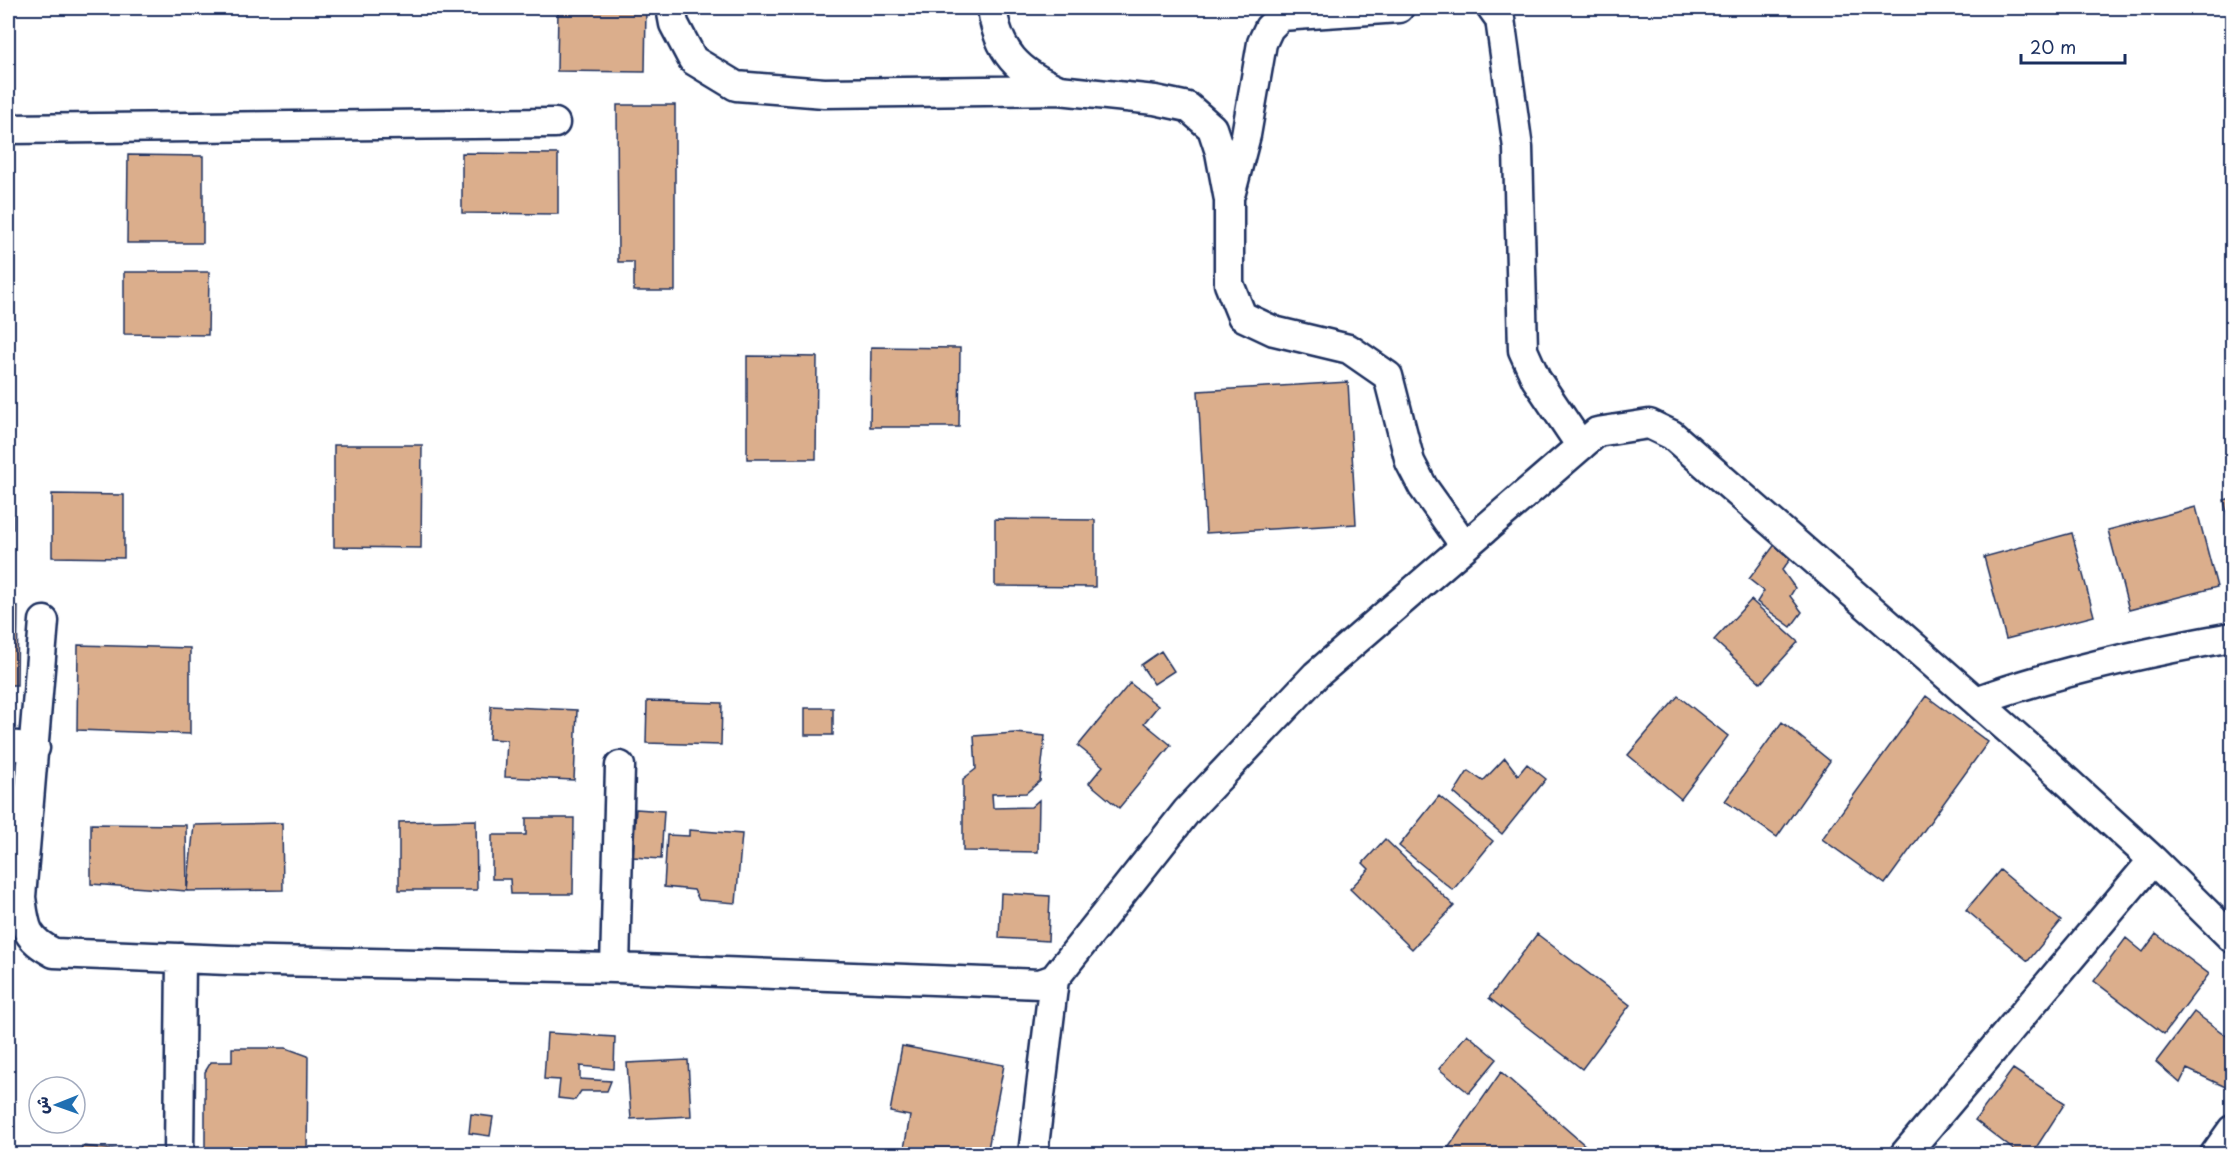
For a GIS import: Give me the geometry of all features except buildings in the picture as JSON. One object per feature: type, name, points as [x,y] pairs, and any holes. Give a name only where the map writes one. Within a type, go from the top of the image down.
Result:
[{"type":"street","points":[[671,8],[674,24],[693,60],[736,86],[824,93],[1059,90],[1155,100],[1188,108],[1212,128],[1220,152],[1229,200],[1229,284],[1242,316],[1274,331],[1349,349],[1388,376],[1410,462],[1423,487],[1465,546]]},
{"type":"street","points":[[992,8],[1004,46],[1018,66],[1031,77],[1059,90]]},
{"type":"street","points":[[1229,200],[1246,135],[1262,43],[1269,28],[1281,16],[1399,8]]},
{"type":"street","points":[[1492,8],[1500,19],[1518,148],[1523,350],[1536,379],[1581,446]]},
{"type":"street","points":[[8,129],[555,123]]},
{"type":"street","points":[[1033,1155],[1054,979],[1187,811],[1316,675],[1597,432],[1618,427],[1649,424],[1672,435],[1976,701],[2153,860],[2232,938]]},
{"type":"street","points":[[44,621],[21,746],[21,897],[25,926],[36,944],[54,953],[615,968],[1040,984],[1054,979]]},
{"type":"street","points":[[1976,701],[2020,685],[2162,649],[2232,637]]},
{"type":"street","points":[[615,968],[620,766]]},
{"type":"street","points":[[1905,1155],[2153,860]]},
{"type":"street","points":[[179,1155],[181,958]]}]
